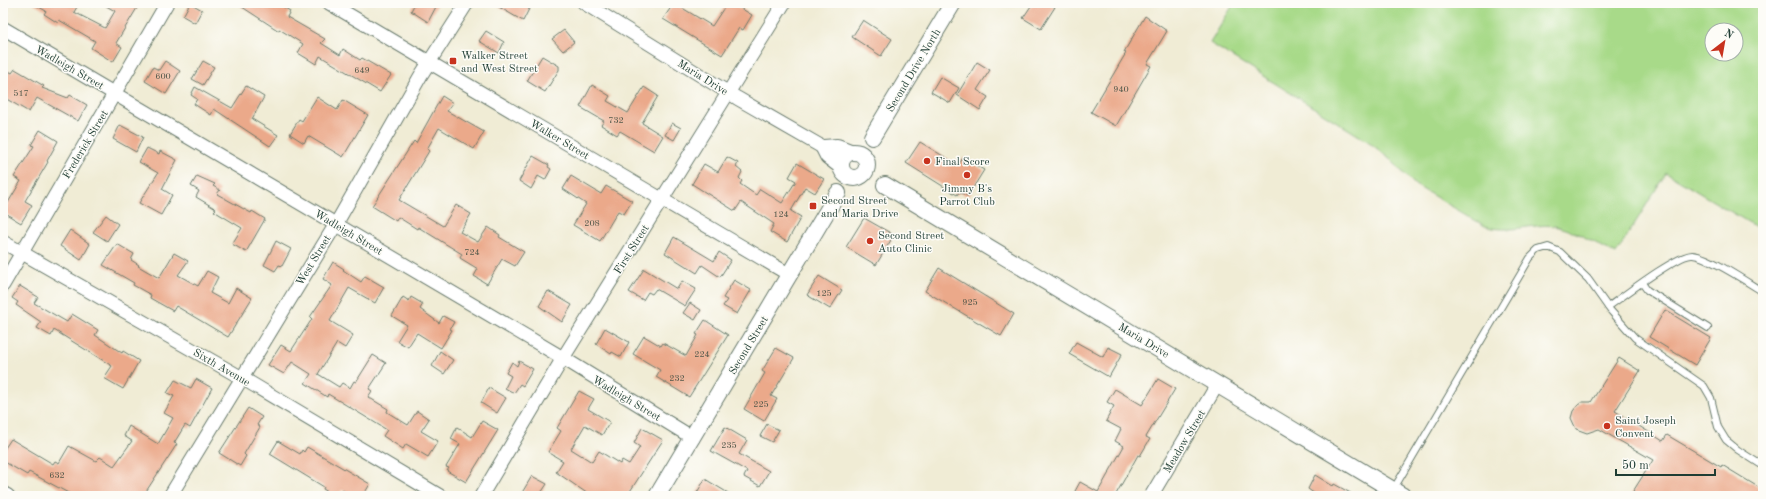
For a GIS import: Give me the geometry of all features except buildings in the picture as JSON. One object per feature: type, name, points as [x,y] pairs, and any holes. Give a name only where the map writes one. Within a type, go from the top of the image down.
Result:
[{"type":"street","name":"Frederick Street","points":[[3,285],[167,3]]},
{"type":"street","name":"Walker Street","points":[[329,3],[663,198],[790,275]]},
{"type":"street","name":"West Street","points":[[170,496],[336,224],[430,62],[467,3]]},
{"type":"street","name":"Maria Drive","points":[[584,3],[728,92],[824,148]]},
{"type":"street","name":"First Street","points":[[481,496],[563,358],[784,3]]},
{"type":"street","name":"Second Drive North","points":[[872,137],[954,3]]},
{"type":"street","name":"Wadleigh Street","points":[[3,28],[563,358],[693,438]]},
{"type":"street","points":[[872,137],[873,147],[862,169],[847,188],[838,193],[838,180],[843,157],[863,141],[872,137]]},
{"type":"street","points":[[837,147],[862,154],[862,169],[848,176],[841,167],[828,156],[824,148],[837,147]]},
{"type":"street","name":"Maria Drive","points":[[862,169],[876,184],[885,185],[1395,494]]},
{"type":"street","name":"Second Street","points":[[657,496],[838,193]]},
{"type":"street","name":"Sixth Avenue","points":[[3,242],[242,378],[440,496]]},
{"type":"street","name":"Meadow Street","points":[[1151,496],[1217,385]]},
{"type":"street","points":[[3,493],[8,496]]},
{"type":"lane","points":[[1395,494],[1487,328],[1530,258],[1538,250],[1548,247],[1560,252],[1588,279],[1608,307],[1635,338],[1704,386],[1711,398],[1718,427],[1726,440],[1738,450],[1763,466]]},
{"type":"lane","points":[[1608,307],[1678,258],[1692,254],[1716,265],[1763,292]]},
{"type":"lane","points":[[1642,284],[1647,290],[1708,328]]},
{"type":"green space","points":[[1234,3],[1763,3],[1763,231],[1666,173],[1616,254],[1581,235],[1559,227],[1541,226],[1505,229],[1485,226],[1415,185],[1392,161],[1369,142],[1210,43]]},
{"type":"place","name":"Walker Street and West Street","points":[[453,61]]},
{"type":"place","name":"Final Score","points":[[927,161]]},
{"type":"place","name":"Jimmy B's Parrot Club","points":[[967,175]]},
{"type":"place","name":"Second Street and Maria Drive","points":[[813,206]]},
{"type":"place","name":"Second Street Auto Clinic","points":[[870,241]]},
{"type":"place","name":"Saint Joseph Convent","points":[[1607,426]]}]
